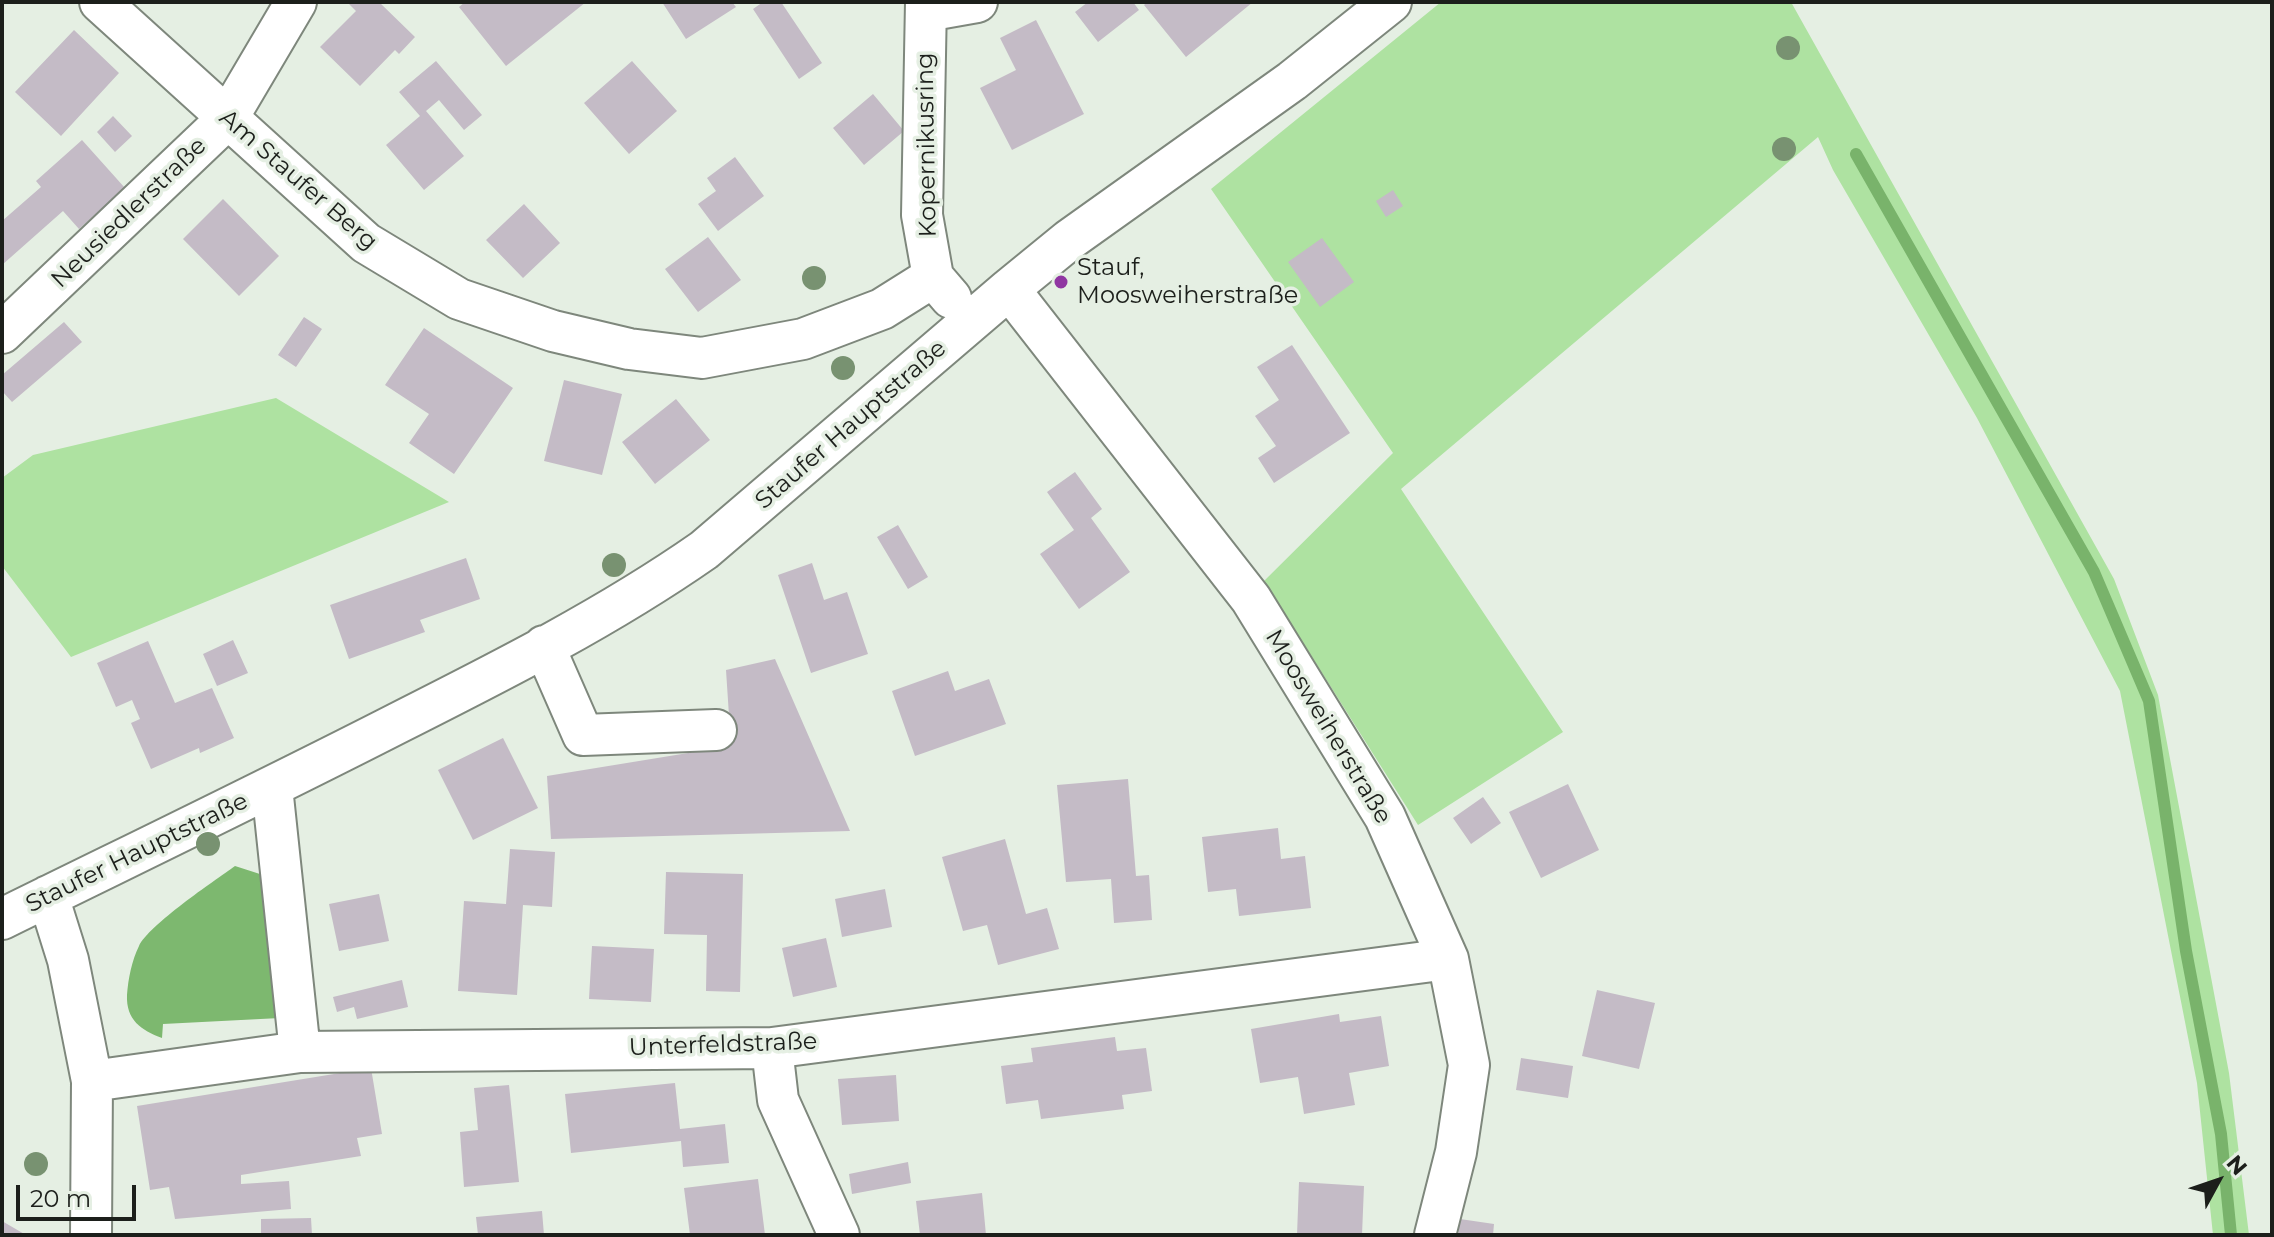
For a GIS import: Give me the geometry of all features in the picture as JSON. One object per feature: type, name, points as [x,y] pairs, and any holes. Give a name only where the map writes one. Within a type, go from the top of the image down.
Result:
[{"type":"street","name":"Am Staufer Berg","points":[[100,2],[366,243],[459,299],[553,331],[629,349],[702,358],[803,339],[882,309],[933,277]]},
{"type":"street","name":"Neusiedlerstraße","points":[[2,333],[227,119],[296,2]]},
{"type":"street","points":[[926,6],[977,2]]},
{"type":"street","name":"Staufer Hauptstraße","points":[[2,919],[272,787],[633,597],[704,550],[1069,240],[1292,81],[1391,2]]},
{"type":"street","name":"Kopernikusring","points":[[926,6],[922,215],[933,277]]},
{"type":"street","points":[[933,277],[972,322]]},
{"type":"street","name":"Moosweiherstraße","points":[[1009,289],[1251,599],[1385,817],[1448,959],[1469,1065],[1456,1152],[1435,1235]]},
{"type":"street","points":[[544,646],[583,735],[716,730]]},
{"type":"street","name":"Staufer Hauptstraße","points":[[272,787],[300,1052]]},
{"type":"street","points":[[48,896],[68,960],[92,1081],[91,1235]]},
{"type":"street","name":"Unterfeldstraße","points":[[92,1081],[300,1052],[772,1048],[1448,959]]},
{"type":"street","points":[[772,1048],[778,1100],[839,1235]]},
{"type":"green space","points":[[1441,2],[1791,2],[2114,579],[2158,695],[2229,1073],[2249,1235],[2213,1235],[2197,1083],[2120,691],[1977,418],[1833,170],[1818,137],[1401,489],[1563,732],[1418,825],[1264,581],[1393,453],[1211,189]]},
{"type":"green space","points":[[276,398],[449,502],[71,657],[2,566],[2,478],[33,455]]},
{"type":"green space","points":[[235,866],[263,875],[280,1018],[163,1024],[162,1038],[136,1023],[129,1011],[127,995],[134,957],[145,937],[168,915]]},
{"type":"building","points":[[379,2],[415,37],[399,54],[395,50],[360,86],[320,47],[356,11],[349,4]]},
{"type":"building","points":[[465,2],[586,2],[506,66],[459,7]]},
{"type":"building","points":[[662,2],[732,2],[736,7],[686,39]]},
{"type":"building","points":[[763,2],[781,2],[822,63],[799,79],[753,9]]},
{"type":"building","points":[[1088,2],[1133,2],[1139,10],[1098,42],[1075,12]]},
{"type":"building","points":[[1147,2],[1253,2],[1186,57],[1144,5]]},
{"type":"building","points":[[1036,20],[1084,114],[1012,150],[980,88],[1016,70],[1000,38]]},
{"type":"building","points":[[74,30],[119,73],[61,136],[15,92]]},
{"type":"building","points":[[436,61],[482,115],[464,130],[439,100],[426,111],[464,156],[424,190],[386,145],[420,116],[399,92]]},
{"type":"building","points":[[632,61],[677,111],[629,154],[584,103]]},
{"type":"building","points":[[873,94],[904,131],[864,165],[833,128]]},
{"type":"building","points":[[113,116],[132,136],[115,152],[97,132]]},
{"type":"building","points":[[82,140],[125,188],[79,229],[63,211],[2,265],[2,221],[41,187],[36,181]]},
{"type":"building","points":[[735,157],[764,196],[718,231],[698,204],[716,191],[707,178]]},
{"type":"building","points":[[1393,190],[1403,206],[1386,217],[1376,201]]},
{"type":"building","points":[[223,199],[279,256],[239,296],[183,239]]},
{"type":"building","points":[[524,204],[560,243],[523,278],[486,240]]},
{"type":"building","points":[[708,237],[741,280],[698,312],[665,269]]},
{"type":"building","points":[[1322,238],[1354,282],[1320,307],[1288,262]]},
{"type":"building","points":[[304,317],[322,329],[296,367],[278,355]]},
{"type":"building","points":[[64,322],[82,342],[12,402],[2,391],[2,375]]},
{"type":"building","points":[[424,328],[513,388],[454,474],[409,443],[429,414],[385,385]]},
{"type":"building","points":[[1292,345],[1350,433],[1274,483],[1258,458],[1276,446],[1255,416],[1279,400],[1257,367]]},
{"type":"building","points":[[564,380],[622,394],[602,475],[544,461]]},
{"type":"building","points":[[676,399],[710,440],[655,484],[622,442]]},
{"type":"building","points":[[1075,472],[1102,509],[1091,518],[1130,572],[1079,609],[1040,554],[1074,530],[1047,492]]},
{"type":"building","points":[[898,525],[928,577],[908,589],[877,537]]},
{"type":"building","points":[[466,558],[480,599],[420,620],[425,632],[349,659],[330,605]]},
{"type":"building","points":[[812,563],[824,600],[847,592],[868,654],[811,673],[778,575]]},
{"type":"building","points":[[233,640],[248,673],[217,686],[203,654]]},
{"type":"building","points":[[148,641],[175,703],[212,688],[234,738],[200,753],[199,748],[151,769],[131,723],[140,719],[132,700],[116,707],[97,663]]},
{"type":"building","points":[[775,659],[850,831],[551,839],[547,776],[731,746],[726,670]]},
{"type":"building","points":[[948,671],[955,691],[989,679],[1006,724],[915,756],[892,691]]},
{"type":"building","points":[[503,738],[538,808],[473,840],[438,770]]},
{"type":"building","points":[[1128,779],[1136,876],[1149,875],[1152,920],[1114,923],[1111,879],[1066,882],[1057,785]]},
{"type":"building","points":[[1568,784],[1599,850],[1541,878],[1509,812]]},
{"type":"building","points":[[1483,797],[1501,823],[1471,844],[1453,818]]},
{"type":"building","points":[[1278,828],[1281,859],[1305,856],[1311,908],[1239,916],[1236,889],[1208,892],[1202,837]]},
{"type":"building","points":[[1005,839],[1026,914],[1047,908],[1059,949],[998,965],[987,925],[963,931],[942,857]]},
{"type":"building","points":[[510,849],[555,852],[552,907],[523,905],[517,995],[458,991],[464,901],[506,904]]},
{"type":"building","points":[[666,872],[743,874],[740,992],[706,991],[707,935],[664,934]]},
{"type":"building","points":[[885,889],[892,927],[842,937],[835,899]]},
{"type":"building","points":[[379,894],[389,941],[339,951],[329,904]]},
{"type":"building","points":[[826,938],[837,987],[793,997],[782,948]]},
{"type":"building","points":[[592,946],[654,949],[651,1002],[589,999]]},
{"type":"building","points":[[402,980],[408,1007],[357,1019],[354,1007],[337,1012],[333,997]]},
{"type":"building","points":[[1597,990],[1655,1003],[1639,1069],[1582,1056]]},
{"type":"building","points":[[1339,1014],[1340,1022],[1381,1016],[1389,1066],[1349,1073],[1355,1105],[1304,1114],[1298,1077],[1260,1083],[1251,1029]]},
{"type":"building","points":[[1115,1037],[1117,1051],[1146,1048],[1152,1091],[1122,1095],[1124,1109],[1041,1119],[1038,1100],[1006,1104],[1001,1066],[1033,1062],[1031,1048]]},
{"type":"building","points":[[1521,1058],[1573,1066],[1568,1098],[1516,1090]]},
{"type":"building","points":[[371,1068],[382,1134],[357,1138],[361,1156],[241,1175],[241,1184],[289,1181],[291,1209],[175,1219],[169,1187],[150,1190],[137,1106]]},
{"type":"building","points":[[896,1075],[899,1121],[842,1125],[838,1079]]},
{"type":"building","points":[[675,1083],[680,1129],[725,1124],[729,1163],[683,1167],[681,1141],[571,1153],[565,1094]]},
{"type":"building","points":[[509,1085],[519,1182],[464,1187],[460,1132],[478,1130],[474,1088]]},
{"type":"building","points":[[908,1162],[911,1183],[852,1194],[849,1174]]},
{"type":"building","points":[[758,1179],[765,1235],[690,1235],[684,1188]]},
{"type":"building","points":[[1299,1182],[1364,1186],[1362,1235],[1297,1235]]},
{"type":"building","points":[[982,1193],[986,1235],[920,1235],[916,1201]]},
{"type":"building","points":[[542,1211],[544,1235],[478,1235],[476,1217]]},
{"type":"building","points":[[311,1218],[312,1235],[261,1235],[261,1219]]},
{"type":"building","points":[[1460,1219],[1494,1224],[1493,1235],[1458,1235]]},
{"type":"building","points":[[2,1221],[26,1235],[2,1235]]},
{"type":"waterway","points":[[1856,154],[2094,572],[2149,701],[2186,951],[2221,1134],[2231,1235]]},
{"type":"place","name":"Stauf, Moosweiherstraße","points":[[1061,282]]}]
